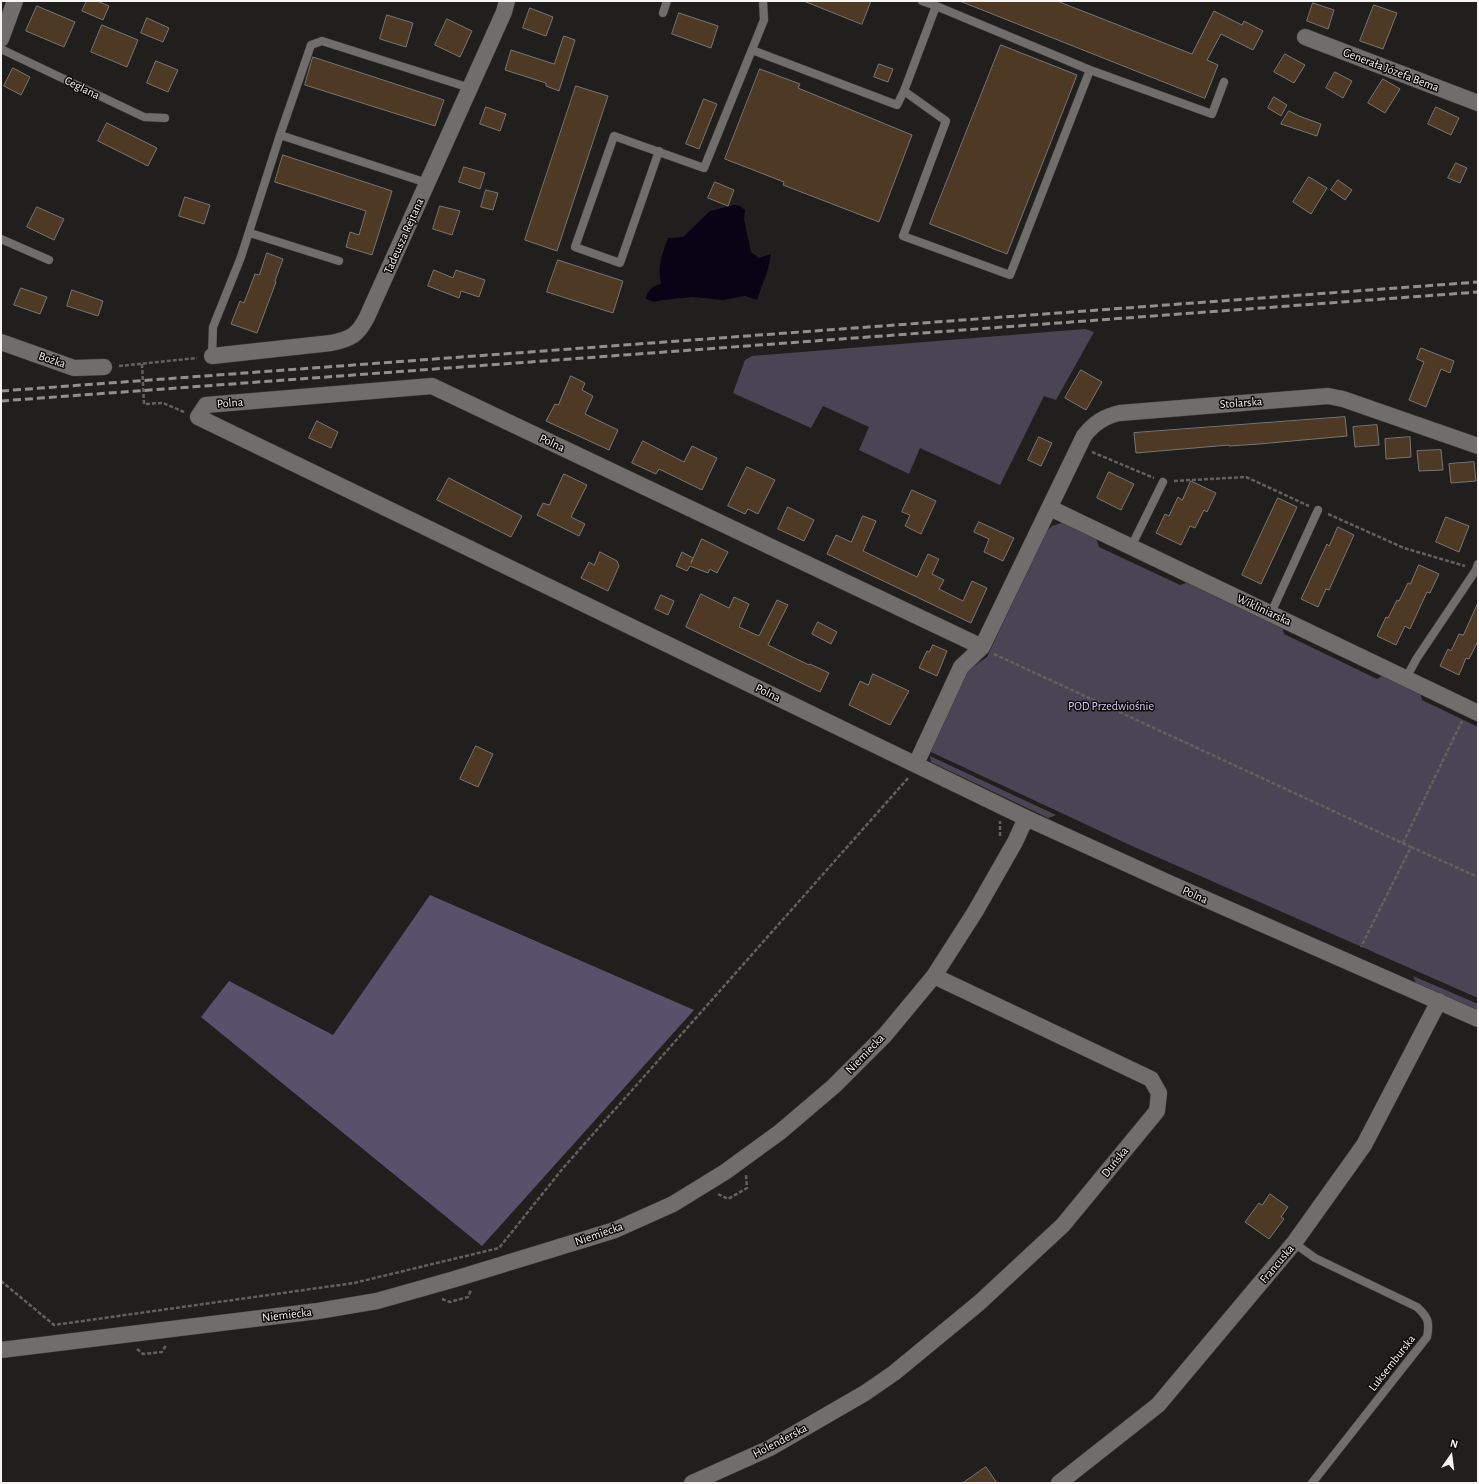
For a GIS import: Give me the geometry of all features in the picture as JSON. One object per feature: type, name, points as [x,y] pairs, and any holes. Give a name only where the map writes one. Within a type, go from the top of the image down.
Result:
[{"type":"street","points":[[1,39],[15,1]]},
{"type":"street","name":"Tadeusza Rejtana","points":[[212,356],[331,343],[345,340],[360,330],[504,12],[507,1]]},
{"type":"street","name":"Generała Józefa Bema","points":[[1305,37],[1478,103]]},
{"type":"street","name":"Bożka","points":[[1,342],[74,368],[104,367]]},
{"type":"street","name":"Polna","points":[[986,649],[432,386],[206,405],[198,417],[1026,818],[1478,1019]]},
{"type":"street","name":"Stolarska","points":[[1050,508],[1079,446],[1089,429],[1097,422],[1111,414],[1328,396],[1342,399],[1478,446]]},
{"type":"street","points":[[916,764],[961,667],[986,649],[1050,508]]},
{"type":"street","name":"Wikliniarska","points":[[1050,508],[1478,713]]},
{"type":"street","name":"Niemiecka","points":[[1,1350],[310,1312],[377,1301],[462,1277],[614,1230],[680,1200],[726,1172],[780,1132],[840,1081],[885,1035],[934,976],[975,912],[1015,842],[1026,818]]},
{"type":"street","name":"Duńska","points":[[865,1393],[894,1373],[980,1303],[1063,1225],[1157,1111],[1160,1093],[1151,1079],[934,976]]},
{"type":"street","name":"Francuska","points":[[1060,1483],[1158,1404],[1294,1243],[1364,1145],[1438,1001]]},
{"type":"street","name":"Holenderska","points":[[692,1483],[770,1448],[865,1393]]},
{"type":"lane","points":[[663,13],[667,1]]},
{"type":"lane","points":[[659,151],[620,263],[575,247],[614,136],[659,151],[704,168],[764,20],[763,1]]},
{"type":"lane","points":[[922,1],[1090,70],[1212,114],[1224,82]]},
{"type":"lane","points":[[752,50],[897,105],[904,91],[936,6]]},
{"type":"lane","points":[[212,356],[213,327],[250,233],[280,135],[311,45],[322,40],[470,88]]},
{"type":"lane","name":"Ceglana","points":[[1,49],[144,117],[165,118]]},
{"type":"lane","points":[[904,91],[946,121],[903,236],[1010,275],[1090,70]]},
{"type":"lane","points":[[280,135],[427,183]]},
{"type":"lane","points":[[250,233],[338,261]]},
{"type":"lane","points":[[1,239],[49,260]]},
{"type":"lane","points":[[1131,547],[1163,482]]},
{"type":"lane","points":[[1271,613],[1318,510]]},
{"type":"lane","points":[[1406,678],[1417,658],[1477,567]]},
{"type":"lane","name":"Luksemburska","points":[[1294,1243],[1315,1258],[1417,1307],[1426,1314],[1429,1326],[1427,1337],[1312,1483]]},
{"type":"path","points":[[104,367],[212,356]]},
{"type":"path","points":[[142,364],[144,404],[163,403],[198,417]]},
{"type":"path","points":[[1079,446],[1163,482],[1246,477],[1404,548],[1477,567]]},
{"type":"path","points":[[986,649],[1478,877]]},
{"type":"path","points":[[1403,843],[1454,737]]},
{"type":"path","points":[[1,1281],[54,1325],[354,1283],[499,1248],[564,1167],[912,774],[916,764]]},
{"type":"path","points":[[1000,817],[1000,838]]},
{"type":"path","points":[[1361,947],[1411,847]]},
{"type":"path","points":[[712,1192],[728,1198],[747,1188],[746,1170]]},
{"type":"path","points":[[436,1296],[450,1302],[468,1297],[475,1284]]},
{"type":"path","points":[[132,1345],[143,1354],[162,1352],[169,1341]]},
{"type":"green space","points":[[1085,329],[1094,332],[1056,400],[1044,396],[1000,485],[920,448],[909,474],[859,450],[869,427],[823,406],[811,428],[733,393],[745,360],[752,356]]},
{"type":"green space","name":"POD Przedwiośnie","points":[[1062,523],[1096,538],[1099,547],[1180,585],[1189,582],[1282,626],[1284,634],[1377,679],[1384,675],[1420,692],[1422,700],[1478,727],[1478,998],[1132,846],[931,752],[928,748],[969,670],[987,657],[1046,532],[1052,526]]},
{"type":"green space","points":[[930,756],[1056,815],[1048,818],[931,762]]},
{"type":"green space","points":[[1413,976],[1478,1004],[1478,1010],[1416,983]]},
{"type":"shaded area","points":[[734,205],[740,206],[745,210],[744,219],[751,252],[759,258],[771,254],[768,269],[757,300],[745,296],[723,300],[693,297],[654,302],[646,299],[651,289],[661,284],[660,266],[668,238],[683,237],[710,211]]},
{"type":"shaded area","points":[[430,895],[694,1010],[482,1246],[201,1017],[229,981],[333,1035]]},
{"type":"building","points":[[87,1],[97,1],[109,6],[103,20],[82,11]]},
{"type":"building","points":[[804,1],[871,1],[862,24]]},
{"type":"building","points":[[960,1],[1057,1],[1192,54],[1214,11],[1242,25],[1244,21],[1263,31],[1253,50],[1221,34],[1207,60],[1218,65],[1205,98]]},
{"type":"building","points":[[1313,3],[1334,10],[1328,29],[1307,21]]},
{"type":"building","points":[[1374,5],[1397,13],[1383,49],[1360,41]]},
{"type":"building","points":[[37,6],[75,22],[64,47],[26,31]]},
{"type":"building","points":[[530,8],[553,17],[546,36],[523,28]]},
{"type":"building","points":[[679,13],[718,26],[711,48],[672,34]]},
{"type":"building","points":[[387,15],[413,23],[406,47],[380,39]]},
{"type":"building","points":[[147,18],[169,28],[163,42],[141,33]]},
{"type":"building","points":[[447,19],[472,31],[460,57],[435,45]]},
{"type":"building","points":[[102,25],[138,40],[127,67],[91,52]]},
{"type":"building","points":[[564,36],[575,40],[559,91],[546,86],[546,83],[505,70],[511,50],[554,64]]},
{"type":"building","points":[[1001,45],[1077,75],[1007,254],[930,224]]},
{"type":"building","points":[[1285,54],[1305,65],[1294,83],[1274,72]]},
{"type":"building","points":[[313,57],[444,100],[435,126],[305,85]]},
{"type":"building","points":[[156,61],[178,70],[168,92],[147,83]]},
{"type":"building","points":[[879,64],[893,69],[888,82],[874,77]]},
{"type":"building","points":[[13,68],[30,77],[21,95],[4,86]]},
{"type":"building","points":[[760,69],[800,84],[798,88],[912,135],[879,222],[783,185],[784,182],[725,159]]},
{"type":"building","points":[[1335,72],[1352,81],[1343,98],[1326,88]]},
{"type":"building","points":[[1383,79],[1400,89],[1385,113],[1368,103]]},
{"type":"building","points":[[576,86],[608,96],[557,251],[525,240]]},
{"type":"building","points":[[1274,97],[1287,105],[1281,116],[1268,108]]},
{"type":"building","points":[[704,99],[717,104],[699,149],[686,144]]},
{"type":"building","points":[[486,107],[506,114],[500,131],[480,124]]},
{"type":"building","points":[[1436,107],[1459,118],[1451,135],[1428,124]]},
{"type":"building","points":[[1289,111],[1321,124],[1317,136],[1281,124]]},
{"type":"building","points":[[107,123],[157,148],[148,166],[98,141]]},
{"type":"building","points":[[283,155],[392,191],[372,255],[346,247],[350,232],[359,235],[366,211],[275,182]]},
{"type":"building","points":[[1456,163],[1467,168],[1460,183],[1448,178]]},
{"type":"building","points":[[464,167],[485,173],[480,189],[459,182]]},
{"type":"building","points":[[1309,177],[1327,188],[1311,214],[1293,202]]},
{"type":"building","points":[[1338,180],[1352,190],[1345,200],[1331,190]]},
{"type":"building","points":[[715,182],[734,190],[728,206],[708,198]]},
{"type":"building","points":[[486,190],[498,193],[493,210],[481,207]]},
{"type":"building","points":[[185,197],[210,205],[204,224],[179,216]]},
{"type":"building","points":[[440,206],[460,211],[452,235],[433,229]]},
{"type":"building","points":[[37,207],[64,219],[54,240],[27,227]]},
{"type":"building","points":[[267,253],[283,259],[257,333],[231,324],[240,301],[244,303],[255,274],[259,275]]},
{"type":"building","points":[[558,260],[623,281],[613,313],[547,292]]},
{"type":"building","points":[[434,270],[453,278],[456,270],[485,280],[479,297],[461,291],[459,298],[428,286]]},
{"type":"building","points":[[21,288],[47,297],[40,314],[14,305]]},
{"type":"building","points":[[72,290],[103,301],[98,316],[67,306]]},
{"type":"building","points":[[1421,348],[1454,361],[1450,373],[1441,369],[1426,407],[1409,400],[1424,362],[1417,359]]},
{"type":"building","points":[[1081,370],[1102,382],[1086,410],[1065,398]]},
{"type":"building","points":[[571,376],[585,383],[582,390],[593,396],[585,414],[618,430],[609,450],[546,421],[555,404],[558,405]]},
{"type":"building","points":[[1345,417],[1347,436],[1136,453],[1134,433]]},
{"type":"building","points":[[317,421],[338,432],[331,448],[309,438]]},
{"type":"building","points":[[1377,425],[1379,445],[1355,447],[1353,427]]},
{"type":"building","points":[[1039,437],[1052,443],[1041,466],[1028,460]]},
{"type":"building","points":[[1410,437],[1411,457],[1386,459],[1385,439]]},
{"type":"building","points":[[643,441],[684,462],[692,446],[717,458],[702,490],[659,469],[656,474],[632,463]]},
{"type":"building","points":[[1441,450],[1443,470],[1419,471],[1417,451]]},
{"type":"building","points":[[1474,462],[1476,481],[1451,483],[1449,464]]},
{"type":"building","points":[[747,467],[775,480],[758,514],[748,509],[745,514],[728,506]]},
{"type":"building","points":[[1109,472],[1134,484],[1121,510],[1097,498]]},
{"type":"building","points":[[564,474],[587,485],[571,517],[585,524],[579,536],[537,515],[543,503],[549,505]]},
{"type":"building","points":[[449,478],[522,516],[511,537],[437,500]]},
{"type":"building","points":[[1191,481],[1216,493],[1207,512],[1204,510],[1195,528],[1190,526],[1181,545],[1156,533],[1165,514],[1169,516],[1178,497],[1182,500]]},
{"type":"building","points":[[912,490],[936,501],[921,534],[905,526],[910,515],[902,512]]},
{"type":"building","points":[[1278,498],[1297,507],[1261,584],[1242,575]]},
{"type":"building","points":[[788,507],[814,520],[804,541],[778,529]]},
{"type":"building","points":[[863,516],[876,521],[863,551],[917,577],[928,554],[939,559],[932,574],[944,580],[939,589],[963,601],[972,581],[987,588],[971,623],[827,554],[836,535],[851,542]]},
{"type":"building","points":[[1446,517],[1469,526],[1459,552],[1436,542]]},
{"type":"building","points":[[979,522],[1014,538],[1003,561],[984,552],[989,539],[974,532]]},
{"type":"building","points":[[1338,527],[1354,535],[1329,590],[1326,589],[1318,607],[1301,599],[1327,544],[1329,546]]},
{"type":"building","points":[[702,539],[728,552],[717,573],[710,569],[708,573],[690,566],[687,571],[676,566],[682,552],[693,558],[691,563]]},
{"type":"building","points":[[600,552],[617,561],[619,566],[608,591],[581,578],[589,562],[594,565]]},
{"type":"building","points":[[1419,565],[1439,574],[1430,593],[1427,592],[1410,629],[1405,626],[1396,645],[1377,636],[1386,617],[1388,618],[1397,600],[1399,601],[1408,583],[1410,584]]},
{"type":"building","points":[[701,594],[729,608],[734,597],[749,604],[739,627],[759,636],[777,600],[788,605],[768,645],[829,673],[820,692],[686,627]]},
{"type":"building","points":[[661,595],[674,601],[668,615],[655,609]]},
{"type":"building","points":[[1478,603],[1478,641],[1469,659],[1466,658],[1459,675],[1440,666],[1448,649],[1451,651],[1459,634],[1463,635]]},
{"type":"building","points":[[818,622],[837,632],[831,644],[812,634]]},
{"type":"building","points":[[933,645],[947,651],[937,676],[919,668],[927,651],[929,652]]},
{"type":"building","points":[[873,674],[909,691],[890,725],[849,705],[860,681],[868,685]]},
{"type":"building","points":[[476,746],[493,754],[478,787],[460,779]]},
{"type":"building","points":[[1270,1194],[1288,1207],[1281,1217],[1284,1219],[1269,1239],[1245,1222],[1259,1203],[1262,1205]]},
{"type":"building","points":[[986,1467],[997,1483],[963,1483]]},
{"type":"railway","points":[[1,391],[1478,282]]},
{"type":"railway","points":[[1,401],[1478,292]]}]
